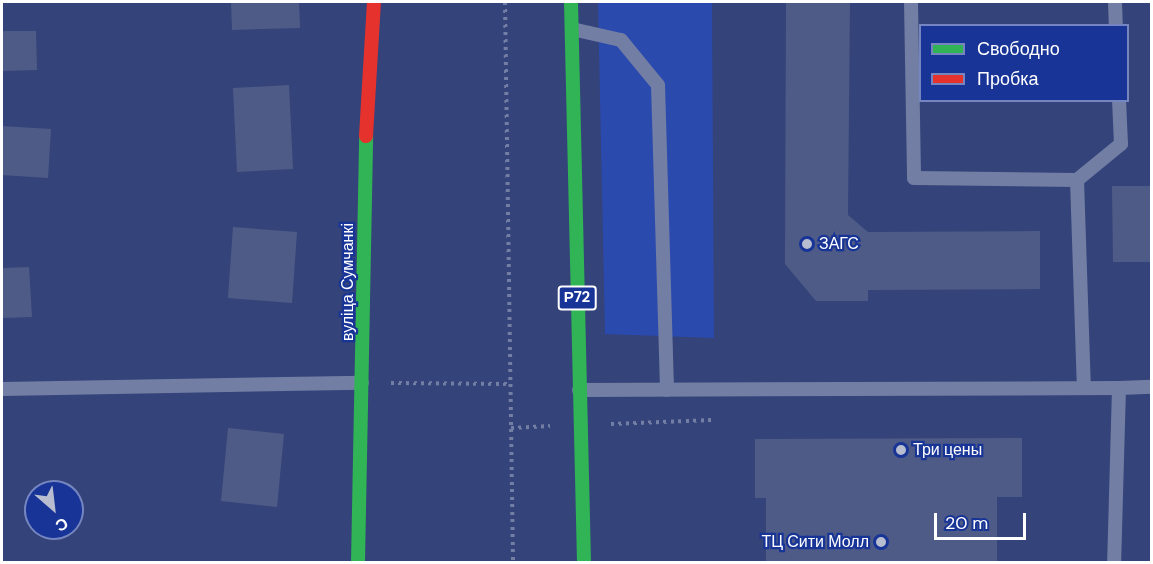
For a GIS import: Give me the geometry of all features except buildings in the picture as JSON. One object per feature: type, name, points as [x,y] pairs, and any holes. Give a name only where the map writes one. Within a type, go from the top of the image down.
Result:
[{"type":"main road","name":"вуліца Сумчанкі","points":[[358,562],[364,383],[365,163],[374,2]]},
{"type":"main road","name":"Р72","points":[[571,2],[584,562]]},
{"type":"lane","points":[[911,2],[914,178],[1077,180],[1121,144],[1119,102]]},
{"type":"lane","points":[[1115,2],[1116,24]]},
{"type":"lane","points":[[572,29],[621,40],[658,85],[667,390]]},
{"type":"lane","points":[[1077,180],[1084,388]]},
{"type":"lane","points":[[2,389],[364,383]]},
{"type":"lane","points":[[579,390],[1152,387]]},
{"type":"lane","points":[[1114,562],[1119,388]]},
{"type":"path","points":[[505,2],[513,562]]},
{"type":"path","points":[[364,383],[510,384]]},
{"type":"shaded area","points":[[598,2],[712,2],[714,338],[605,334]]},
{"type":"traffic: fast","points":[[571,2],[584,562]]},
{"type":"traffic: fast","points":[[358,562],[366,136]]},
{"type":"traffic: jam","points":[[366,136],[374,2]]},
{"type":"place","name":"ЗАГС","points":[[807,244]]},
{"type":"place","name":"Три цены","points":[[901,450]]},
{"type":"place","name":"ТЦ Сити Молл","points":[[881,542]]}]
